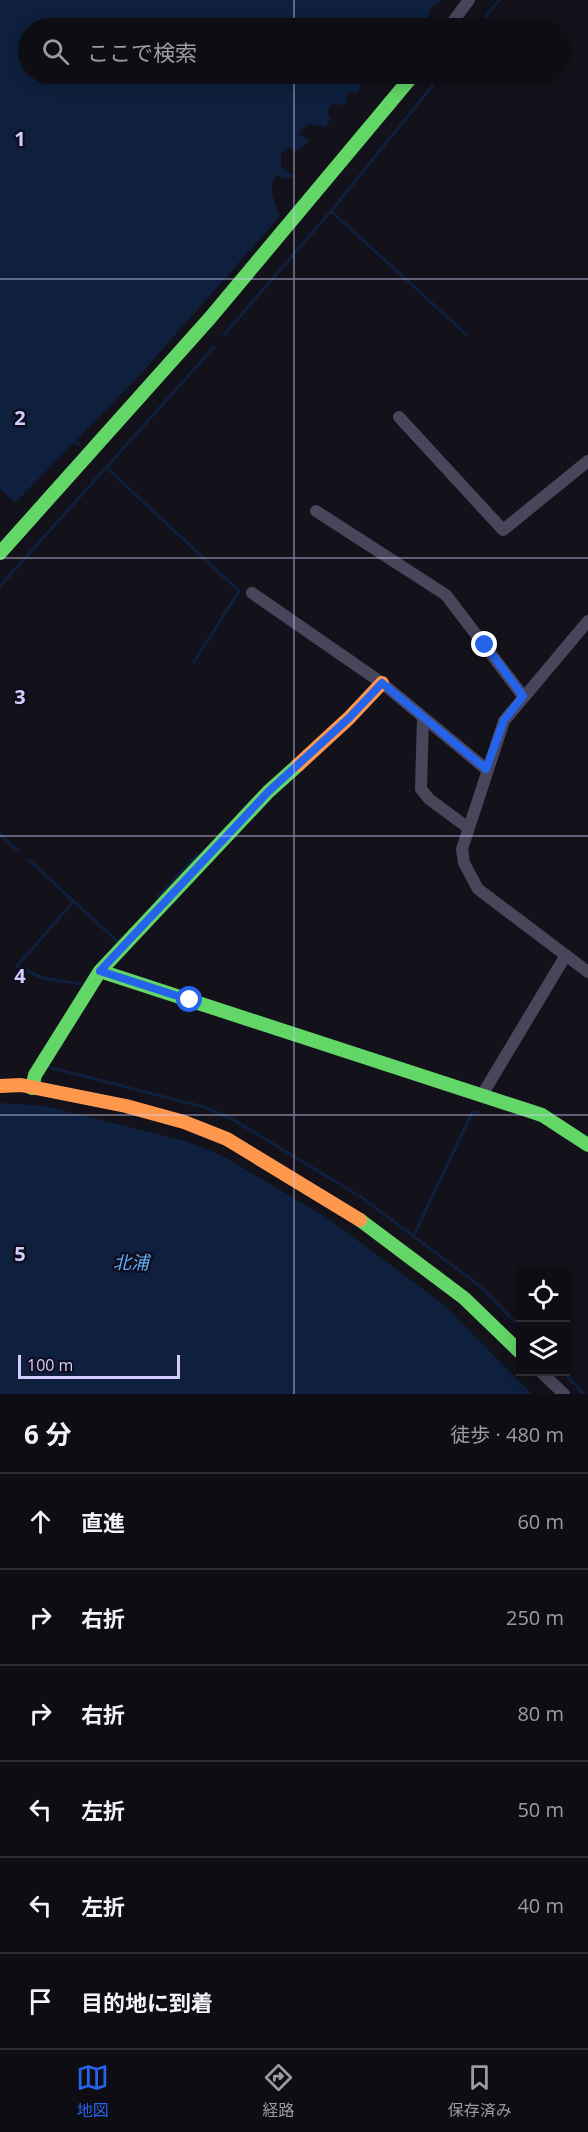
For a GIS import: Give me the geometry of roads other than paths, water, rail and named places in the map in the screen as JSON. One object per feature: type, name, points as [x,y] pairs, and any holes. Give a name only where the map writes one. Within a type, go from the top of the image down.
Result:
[{"type":"street","points":[[456,18],[469,0]]},
{"type":"street","points":[[0,553],[217,309],[406,84]]},
{"type":"street","points":[[399,417],[503,530],[588,461]]},
{"type":"street","points":[[316,511],[446,595],[523,696]]},
{"type":"street","points":[[252,593],[382,683],[486,769]]},
{"type":"street","points":[[588,621],[504,720],[467,827],[462,849],[464,863],[478,889],[588,972]]},
{"type":"street","points":[[32,1088],[35,1075],[100,971],[268,792],[349,718],[382,683]]},
{"type":"street","points":[[423,717],[421,789],[429,799],[467,827]]},
{"type":"street","points":[[482,1095],[566,955]]},
{"type":"street","points":[[100,971],[542,1115],[588,1145]]},
{"type":"street","points":[[0,1086],[21,1085],[138,1110],[184,1122],[227,1139],[366,1224],[464,1298],[516,1348]]},
{"type":"street","points":[[546,1376],[564,1394]]},
{"type":"water","points":[[0,0],[442,0],[430,9],[428,18],[18,18],[18,84],[360,84],[361,86],[357,93],[351,91],[346,95],[348,100],[343,105],[333,104],[326,112],[331,118],[326,127],[310,124],[300,131],[300,135],[310,141],[296,152],[289,147],[281,154],[281,167],[295,176],[285,179],[276,175],[273,181],[272,196],[280,216],[138,377],[15,503],[0,489]]},
{"type":"water","name":"北浦","points":[[0,1103],[46,1106],[185,1141],[221,1155],[329,1219],[443,1304],[532,1394],[0,1394]]},
{"type":"waterway","points":[[485,18],[499,0]]},
{"type":"waterway","points":[[224,335],[331,211],[433,85]]},
{"type":"waterway","points":[[331,211],[467,335]]},
{"type":"waterway","points":[[0,586],[214,347]]},
{"type":"waterway","points":[[72,439],[80,445]]},
{"type":"waterway","points":[[107,468],[239,591],[194,662]]},
{"type":"waterway","points":[[0,834],[18,851]]},
{"type":"waterway","points":[[158,897],[198,854]]},
{"type":"waterway","points":[[29,860],[117,941]]},
{"type":"waterway","points":[[72,903],[17,966],[42,978],[80,984]]},
{"type":"waterway","points":[[48,1067],[204,1107],[232,1119],[361,1197],[480,1286],[516,1323]]},
{"type":"waterway","points":[[414,1235],[472,1113],[479,1112]]},
{"type":"waterway","points":[[567,1376],[584,1394]]}]
